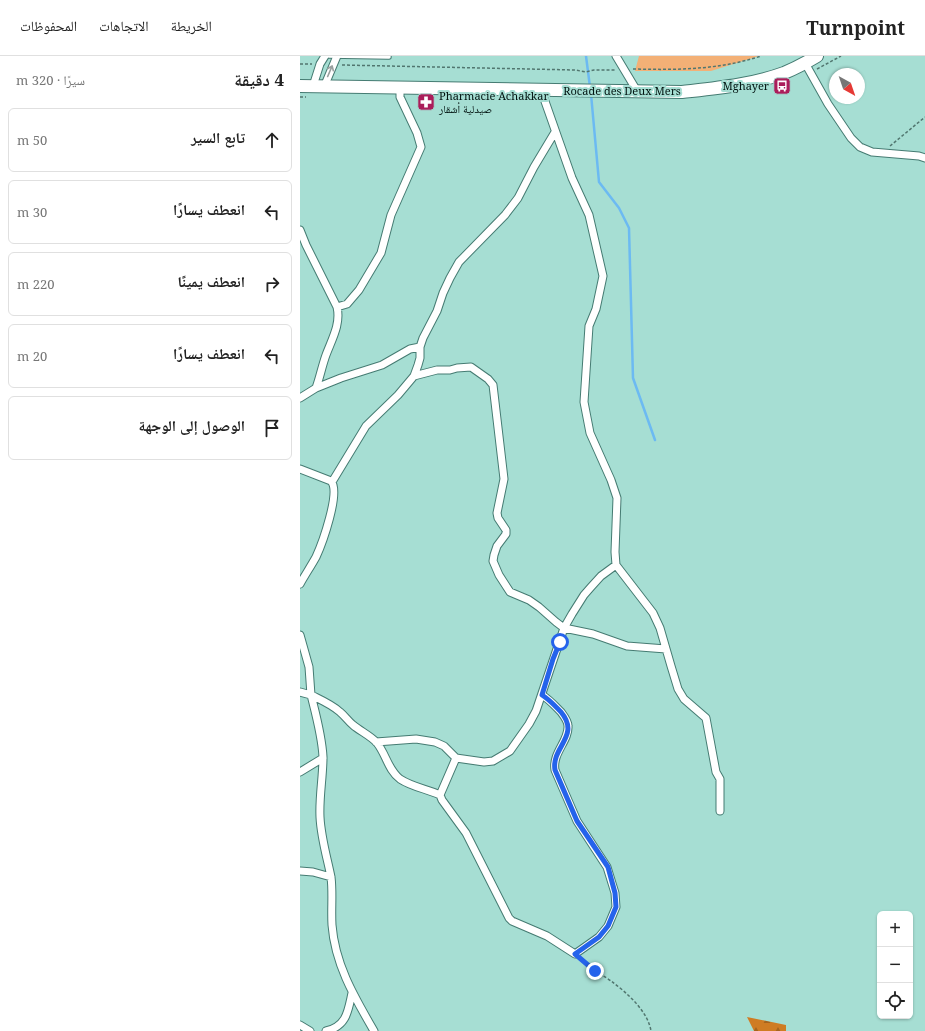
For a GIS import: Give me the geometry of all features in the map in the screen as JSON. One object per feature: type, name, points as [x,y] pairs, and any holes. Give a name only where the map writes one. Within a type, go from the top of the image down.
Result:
[{"type":"highway","name":"Rocade des Deux Mers","points":[[300,86],[682,92],[729,87],[785,72],[817,56]]},
{"type":"street","points":[[318,87],[320,64],[325,56]]},
{"type":"street","points":[[318,87],[333,64],[334,56]]},
{"type":"street","points":[[616,56],[637,91]]},
{"type":"street","points":[[805,63],[828,104],[851,138],[860,147],[872,152],[919,156],[925,158]]},
{"type":"street","points":[[337,307],[347,304],[359,290],[381,253],[391,215],[421,147],[417,133],[400,96],[400,87]]},
{"type":"street","points":[[541,90],[572,178],[589,216],[603,276],[596,309],[589,326],[584,402],[590,432],[611,480],[617,498],[616,565],[653,613],[660,628],[678,689],[684,699],[706,718],[716,772],[720,780],[720,811]]},
{"type":"street","points":[[332,482],[366,426],[398,395],[414,376],[420,358],[420,347],[437,311],[445,288],[459,262],[505,215],[518,198],[534,167],[555,132]]},
{"type":"street","points":[[300,230],[339,314],[334,337],[326,354],[316,388]]},
{"type":"street","points":[[300,398],[316,388],[341,378],[382,366],[410,349],[420,347]]},
{"type":"street","points":[[414,376],[437,370],[471,367],[488,379],[493,385],[504,479],[498,518],[506,530],[506,534],[497,546],[494,555],[495,567],[510,592],[529,600],[564,628],[593,634],[627,646],[666,649]]},
{"type":"street","points":[[300,469],[332,482],[334,487],[333,498],[321,544],[315,559],[300,584]]},
{"type":"street","points":[[376,742],[416,739],[434,742],[444,746],[456,758],[484,762],[493,761],[510,752],[529,724],[542,695],[564,628],[584,595],[601,576],[616,565]]},
{"type":"street","points":[[300,635],[309,667],[311,695],[319,728],[323,758],[320,819],[332,891],[332,924],[337,956],[352,993],[374,1031]]},
{"type":"street","points":[[300,692],[311,695],[331,705],[352,724],[376,742],[394,773],[400,778],[440,795],[466,833],[509,918],[512,921],[547,936],[575,954],[599,937],[608,926],[616,907],[615,893],[608,867],[577,821],[555,770],[554,764],[568,731],[569,724],[552,702],[542,695]]},
{"type":"street","points":[[300,772],[323,758]]},
{"type":"street","points":[[440,795],[456,758]]},
{"type":"street","points":[[300,871],[313,872],[330,877]]},
{"type":"street","points":[[326,1031],[334,1029],[341,1024],[348,1012],[352,993]]},
{"type":"street","points":[[300,1025],[310,1031]]},
{"type":"lane","points":[[334,56],[389,57]]},
{"type":"path","points":[[333,64],[575,70],[586,72],[594,70],[624,69],[682,70],[712,67],[761,56]]},
{"type":"path","points":[[300,64],[320,64]]},
{"type":"path","points":[[880,153],[896,142],[925,116]]},
{"type":"path","points":[[575,954],[590,967],[615,984],[637,1004],[649,1021],[651,1031]]},
{"type":"shaded area","points":[[639,56],[759,56],[711,71],[635,71]]},
{"type":"green space","points":[[747,1017],[786,1025],[786,1031],[754,1031]]},
{"type":"waterway","points":[[586,56],[590,87]]},
{"type":"waterway","points":[[591,94],[599,182],[619,208],[629,228],[633,378],[655,440]]},
{"type":"place","name":"Mghayer","points":[[782,86]]},
{"type":"place","name":"Pharmacie Achakkar صيدلية أشقار","points":[[426,102]]},
{"type":"route","points":[[560,642],[542,695],[552,702],[569,724],[568,731],[554,764],[555,770],[581,829],[608,867],[615,893],[616,907],[608,926],[599,937],[575,954],[595,971]]}]
